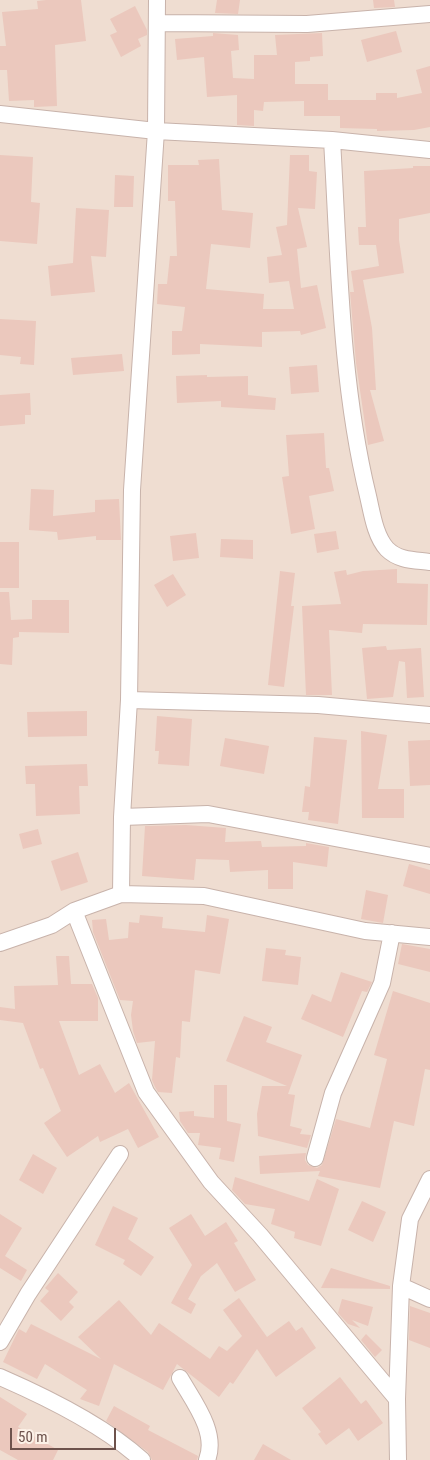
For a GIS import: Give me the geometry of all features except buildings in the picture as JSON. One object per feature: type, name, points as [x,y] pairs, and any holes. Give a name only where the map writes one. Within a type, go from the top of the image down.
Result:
[{"type":"street","points":[[121,894],[122,817],[129,700],[132,490],[156,131],[157,0]]},
{"type":"street","points":[[158,22],[307,24],[430,14]]},
{"type":"street","points":[[0,114],[156,131],[332,140],[430,150]]},
{"type":"street","points":[[332,140],[341,305],[352,412],[362,473],[376,528],[387,549],[401,558],[430,562]]},
{"type":"street","points":[[129,700],[318,705],[430,715]]},
{"type":"street","points":[[122,817],[208,814],[430,856]]},
{"type":"street","points":[[0,943],[52,926],[74,911],[121,894],[204,896],[322,922],[430,937]]},
{"type":"street","points":[[74,911],[146,1092],[211,1182],[260,1235],[397,1399]]},
{"type":"street","points":[[315,1158],[333,1093],[382,983],[392,933]]},
{"type":"street","points":[[0,1342],[28,1294],[120,1154]]},
{"type":"street","points":[[398,1460],[397,1399],[401,1286],[410,1219],[430,1179]]},
{"type":"street","points":[[401,1286],[430,1299]]},
{"type":"street","points":[[0,1377],[44,1396],[103,1432],[142,1460]]},
{"type":"street","points":[[180,1378],[208,1432],[210,1454],[207,1460]]},
{"type":"shaded area","points":[[0,0],[430,0],[430,1460],[0,1460]]}]
